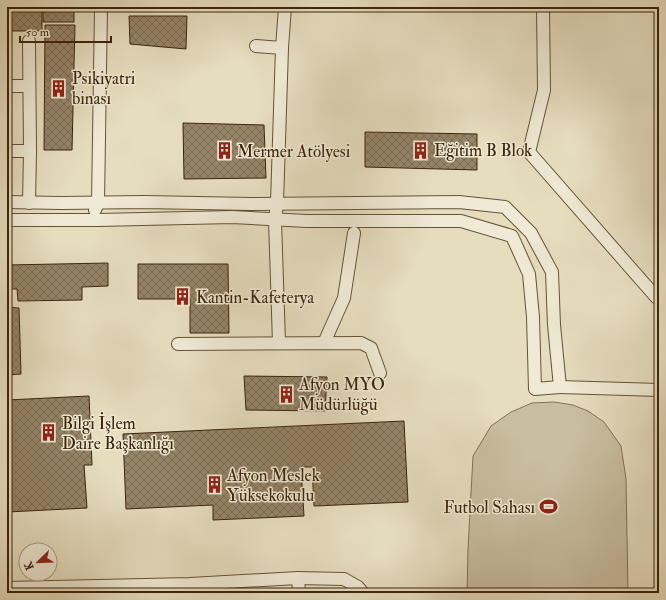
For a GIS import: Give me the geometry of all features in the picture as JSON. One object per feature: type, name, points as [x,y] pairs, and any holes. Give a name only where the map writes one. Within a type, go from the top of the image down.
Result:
[{"type":"street","points":[[91,220],[98,203],[102,7]]},
{"type":"street","points":[[279,343],[275,220],[277,203],[282,48],[285,7]]},
{"type":"street","points":[[543,7],[544,90],[529,152],[659,299]]},
{"type":"street","points":[[29,41],[29,203]]},
{"type":"street","points":[[256,46],[282,48]]},
{"type":"street","points":[[7,86],[29,86]]},
{"type":"street","points":[[7,151],[30,151]]},
{"type":"street","points":[[7,202],[459,202],[506,207],[531,233],[552,272],[554,325],[560,387]]},
{"type":"street","points":[[7,220],[232,217],[307,221],[461,221],[512,236],[529,274],[533,317],[535,389],[560,387],[659,390]]},
{"type":"street","points":[[324,343],[344,298],[354,232]]},
{"type":"street","points":[[178,344],[361,343],[371,348],[380,373]]},
{"type":"street","points":[[298,578],[298,593]]},
{"type":"street","points":[[7,588],[190,588],[298,578],[344,579],[358,587],[363,593]]},
{"type":"shaded area","name":"Futbol Sahası","points":[[554,402],[573,405],[588,411],[604,422],[621,446],[626,479],[628,593],[467,593],[473,456],[491,426],[511,412],[532,403]]},
{"type":"building","points":[[7,7],[42,7],[42,31],[7,31]]},
{"type":"building","points":[[43,7],[74,7],[74,22],[43,22]]},
{"type":"building","points":[[129,16],[187,16],[186,49],[130,44]]},
{"type":"building","name":"Psikiyatri binası","points":[[45,25],[75,25],[72,150],[44,150]]},
{"type":"building","name":"Mermer Atölyesi","points":[[183,123],[264,125],[266,178],[184,179]]},
{"type":"building","name":"Eğitim B Blok","points":[[365,132],[477,134],[477,170],[365,167]]},
{"type":"building","points":[[108,263],[108,286],[82,287],[82,300],[18,301],[17,289],[7,289],[7,265]]},
{"type":"building","name":"Kantin-Kafeterya","points":[[138,264],[228,264],[229,333],[190,333],[190,299],[138,299]]},
{"type":"building","points":[[7,307],[19,308],[21,374],[7,375]]},
{"type":"building","name":"Afyon MYO Müdürlüğü","points":[[244,376],[327,377],[325,411],[246,410]]},
{"type":"building","name":"Bilgi İşlem Daire Başkanlığı","points":[[89,396],[92,465],[84,465],[87,508],[7,512],[7,400]]},
{"type":"building","name":"Afyon Meslek Yüksekokulu","points":[[404,421],[408,502],[314,506],[312,467],[301,467],[304,516],[213,520],[213,505],[126,509],[123,434]]},
{"type":"place","name":"Psikiyatri binası","points":[[59,88]]},
{"type":"place","name":"Eğitim B Blok","points":[[421,150]]},
{"type":"place","name":"Mermer Atölyesi","points":[[224,151]]},
{"type":"place","name":"Kantin-Kafeterya","points":[[183,297]]},
{"type":"place","name":"Afyon MYO Müdürlüğü","points":[[286,394]]},
{"type":"place","name":"Bilgi İşlem Daire Başkanlığı","points":[[49,433]]},
{"type":"place","name":"Afyon Meslek Yüksekokulu","points":[[214,485]]},
{"type":"place","name":"Futbol Sahası","points":[[548,507]]}]
